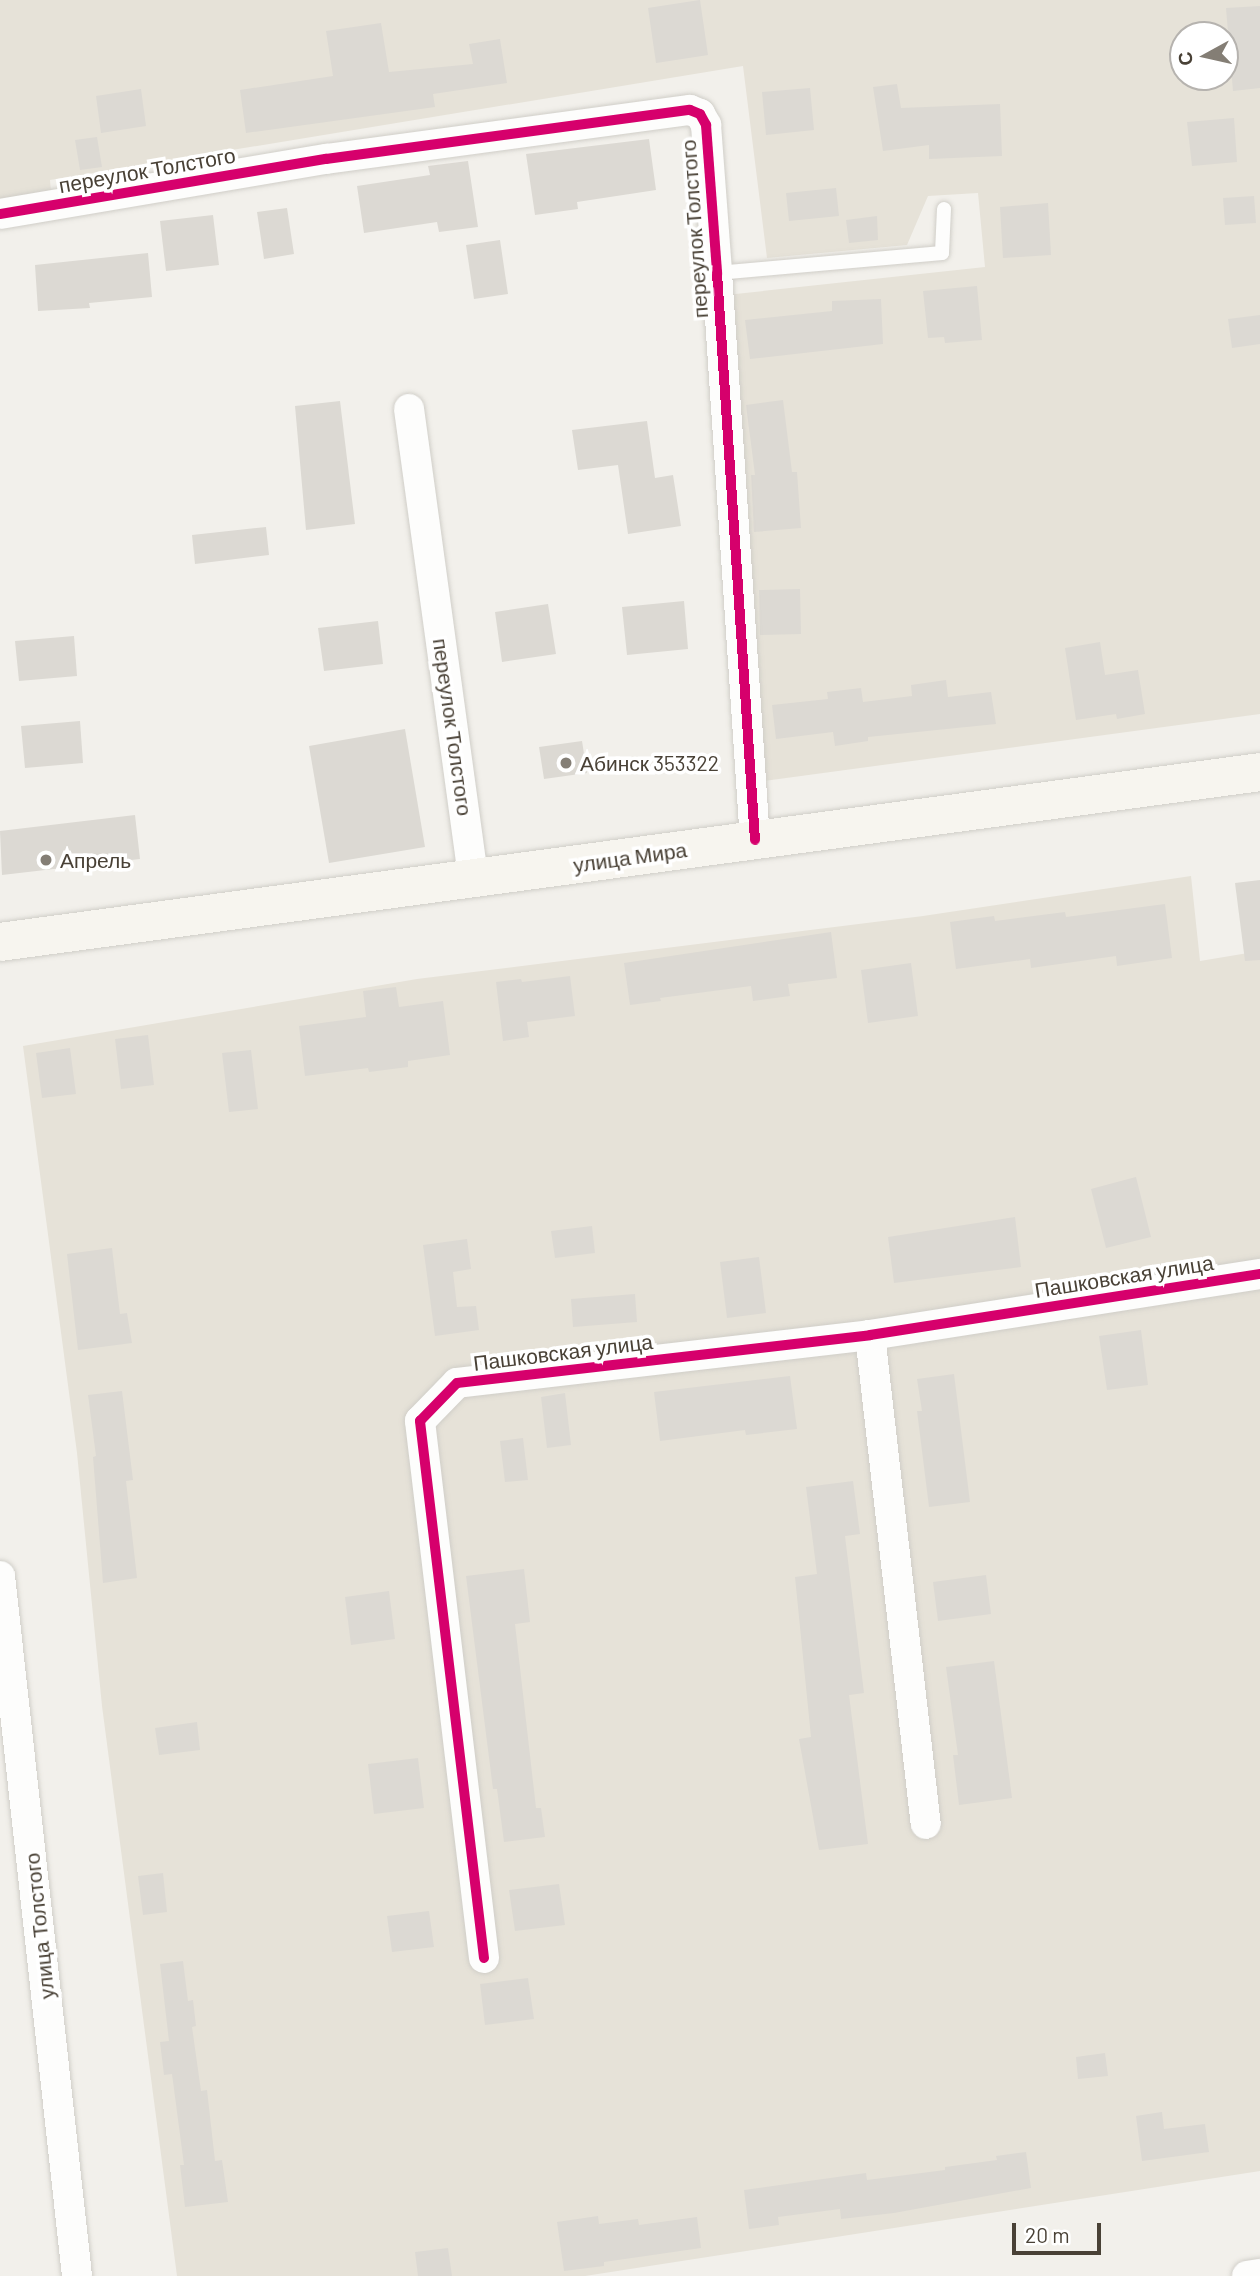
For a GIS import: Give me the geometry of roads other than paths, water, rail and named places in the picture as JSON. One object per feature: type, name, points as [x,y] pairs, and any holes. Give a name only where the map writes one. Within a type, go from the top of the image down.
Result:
[{"type":"main road","name":"улица Мира","points":[[0,942],[1260,772]]},
{"type":"street","name":"переулок Толстого","points":[[0,214],[326,159],[690,110],[700,114],[706,125],[755,840]]},
{"type":"street","name":"переулок Толстого","points":[[409,409],[473,878]]},
{"type":"street","name":"Пашковская улица","points":[[484,1958],[421,1422],[457,1383],[870,1335],[1260,1274]]},
{"type":"street","points":[[870,1335],[926,1824]]},
{"type":"street","name":"улица Толстого","points":[[0,1576],[77,2276]]},
{"type":"street","points":[[1247,2276],[1260,2274]]},
{"type":"lane","points":[[717,273],[942,253],[944,209]]},
{"type":"place","name":"Абинск 353322","points":[[566,763]]},
{"type":"place","name":"Апрель","points":[[46,860]]}]
